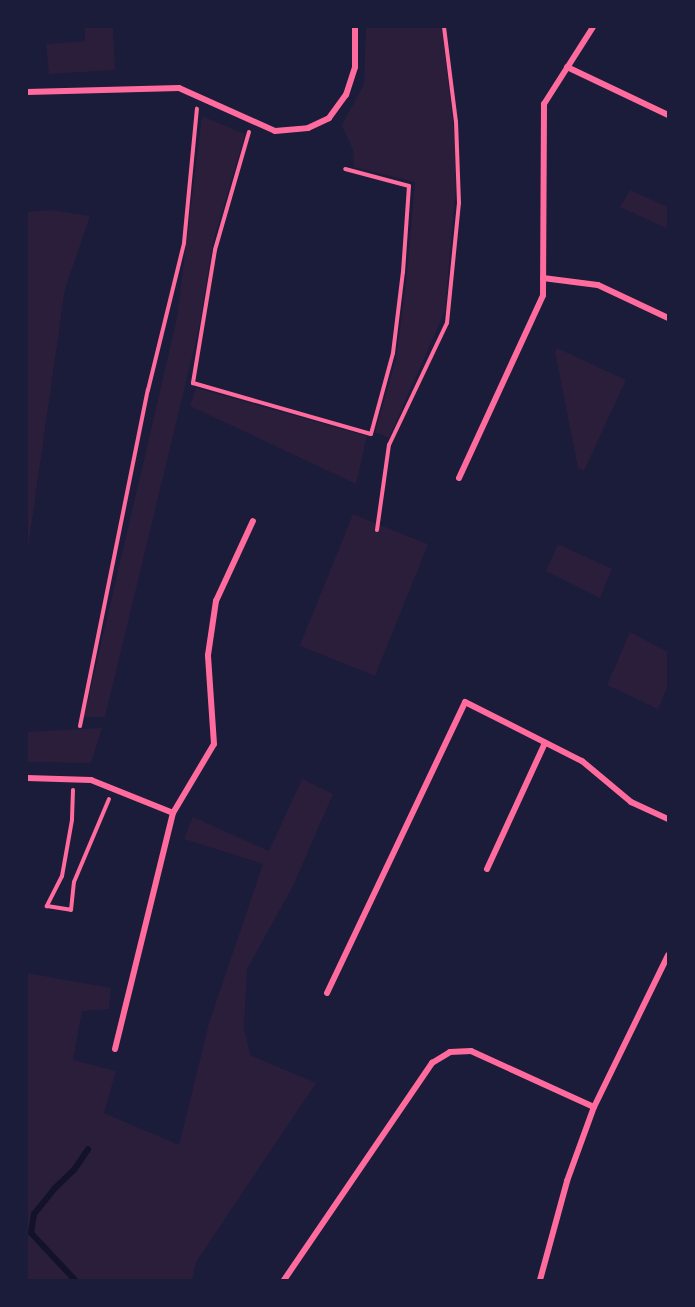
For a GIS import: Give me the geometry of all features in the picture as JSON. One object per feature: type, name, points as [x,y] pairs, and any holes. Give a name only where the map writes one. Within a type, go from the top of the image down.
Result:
[{"type":"street","points":[[27,92],[179,88],[275,131],[308,128],[329,118],[346,94],[355,67],[355,27]]},
{"type":"street","points":[[459,478],[543,295],[544,104],[593,27]]},
{"type":"street","points":[[567,67],[668,115]]},
{"type":"street","points":[[543,278],[598,285],[668,318]]},
{"type":"street","points":[[114,1048],[173,813],[214,744],[208,655],[216,601],[253,521]]},
{"type":"street","points":[[327,993],[465,702],[582,761],[631,802],[668,819]]},
{"type":"street","points":[[487,869],[545,743]]},
{"type":"street","points":[[27,778],[91,780],[173,813]]},
{"type":"street","points":[[540,1280],[567,1180],[594,1107],[668,955]]},
{"type":"street","points":[[284,1280],[432,1063],[450,1052],[471,1051],[594,1107]]},
{"type":"path","points":[[377,530],[388,445],[447,323],[459,203],[456,122],[444,27]]},
{"type":"path","points":[[80,726],[148,390],[184,243],[198,97]]},
{"type":"path","points":[[253,121],[215,250],[193,383],[371,434],[393,353],[410,186],[345,169]]},
{"type":"path","points":[[71,778],[75,798],[66,856],[62,876],[47,906],[71,910],[74,882],[113,787]]},
{"type":"shaded area","points":[[85,27],[113,27],[115,70],[49,74],[46,44],[85,41]]},
{"type":"shaded area","points":[[366,27],[442,27],[455,140],[456,184],[445,311],[389,438],[375,432],[396,359],[407,275],[415,182],[354,167],[353,150],[342,125],[364,84]]},
{"type":"shaded area","points":[[202,116],[245,134],[213,242],[199,328],[105,717],[84,717],[177,318]]},
{"type":"shaded area","points":[[630,190],[668,207],[668,229],[620,207]]},
{"type":"shaded area","points":[[51,210],[90,216],[65,289],[27,555],[27,212]]},
{"type":"shaded area","points":[[557,348],[626,380],[584,471],[578,468],[555,352]]},
{"type":"shaded area","points":[[196,388],[367,436],[356,484],[190,406]]},
{"type":"shaded area","points":[[353,514],[428,544],[375,676],[300,646]]},
{"type":"shaded area","points":[[560,545],[612,569],[600,598],[546,571],[557,546]]},
{"type":"shaded area","points":[[630,632],[668,652],[668,686],[658,709],[607,685]]},
{"type":"shaded area","points":[[102,728],[91,763],[27,762],[27,732]]},
{"type":"shaded area","points":[[302,779],[333,794],[293,886],[247,969],[244,1028],[250,1055],[316,1083],[196,1262],[192,1280],[27,1280],[27,973],[111,988],[109,1009],[82,1011],[73,1060],[116,1071],[104,1113],[179,1145],[209,1023],[263,864],[184,839],[193,817],[269,851]]},
{"type":"waterway","points":[[75,1280],[31,1233],[34,1214],[54,1189],[74,1170],[88,1149]]}]
